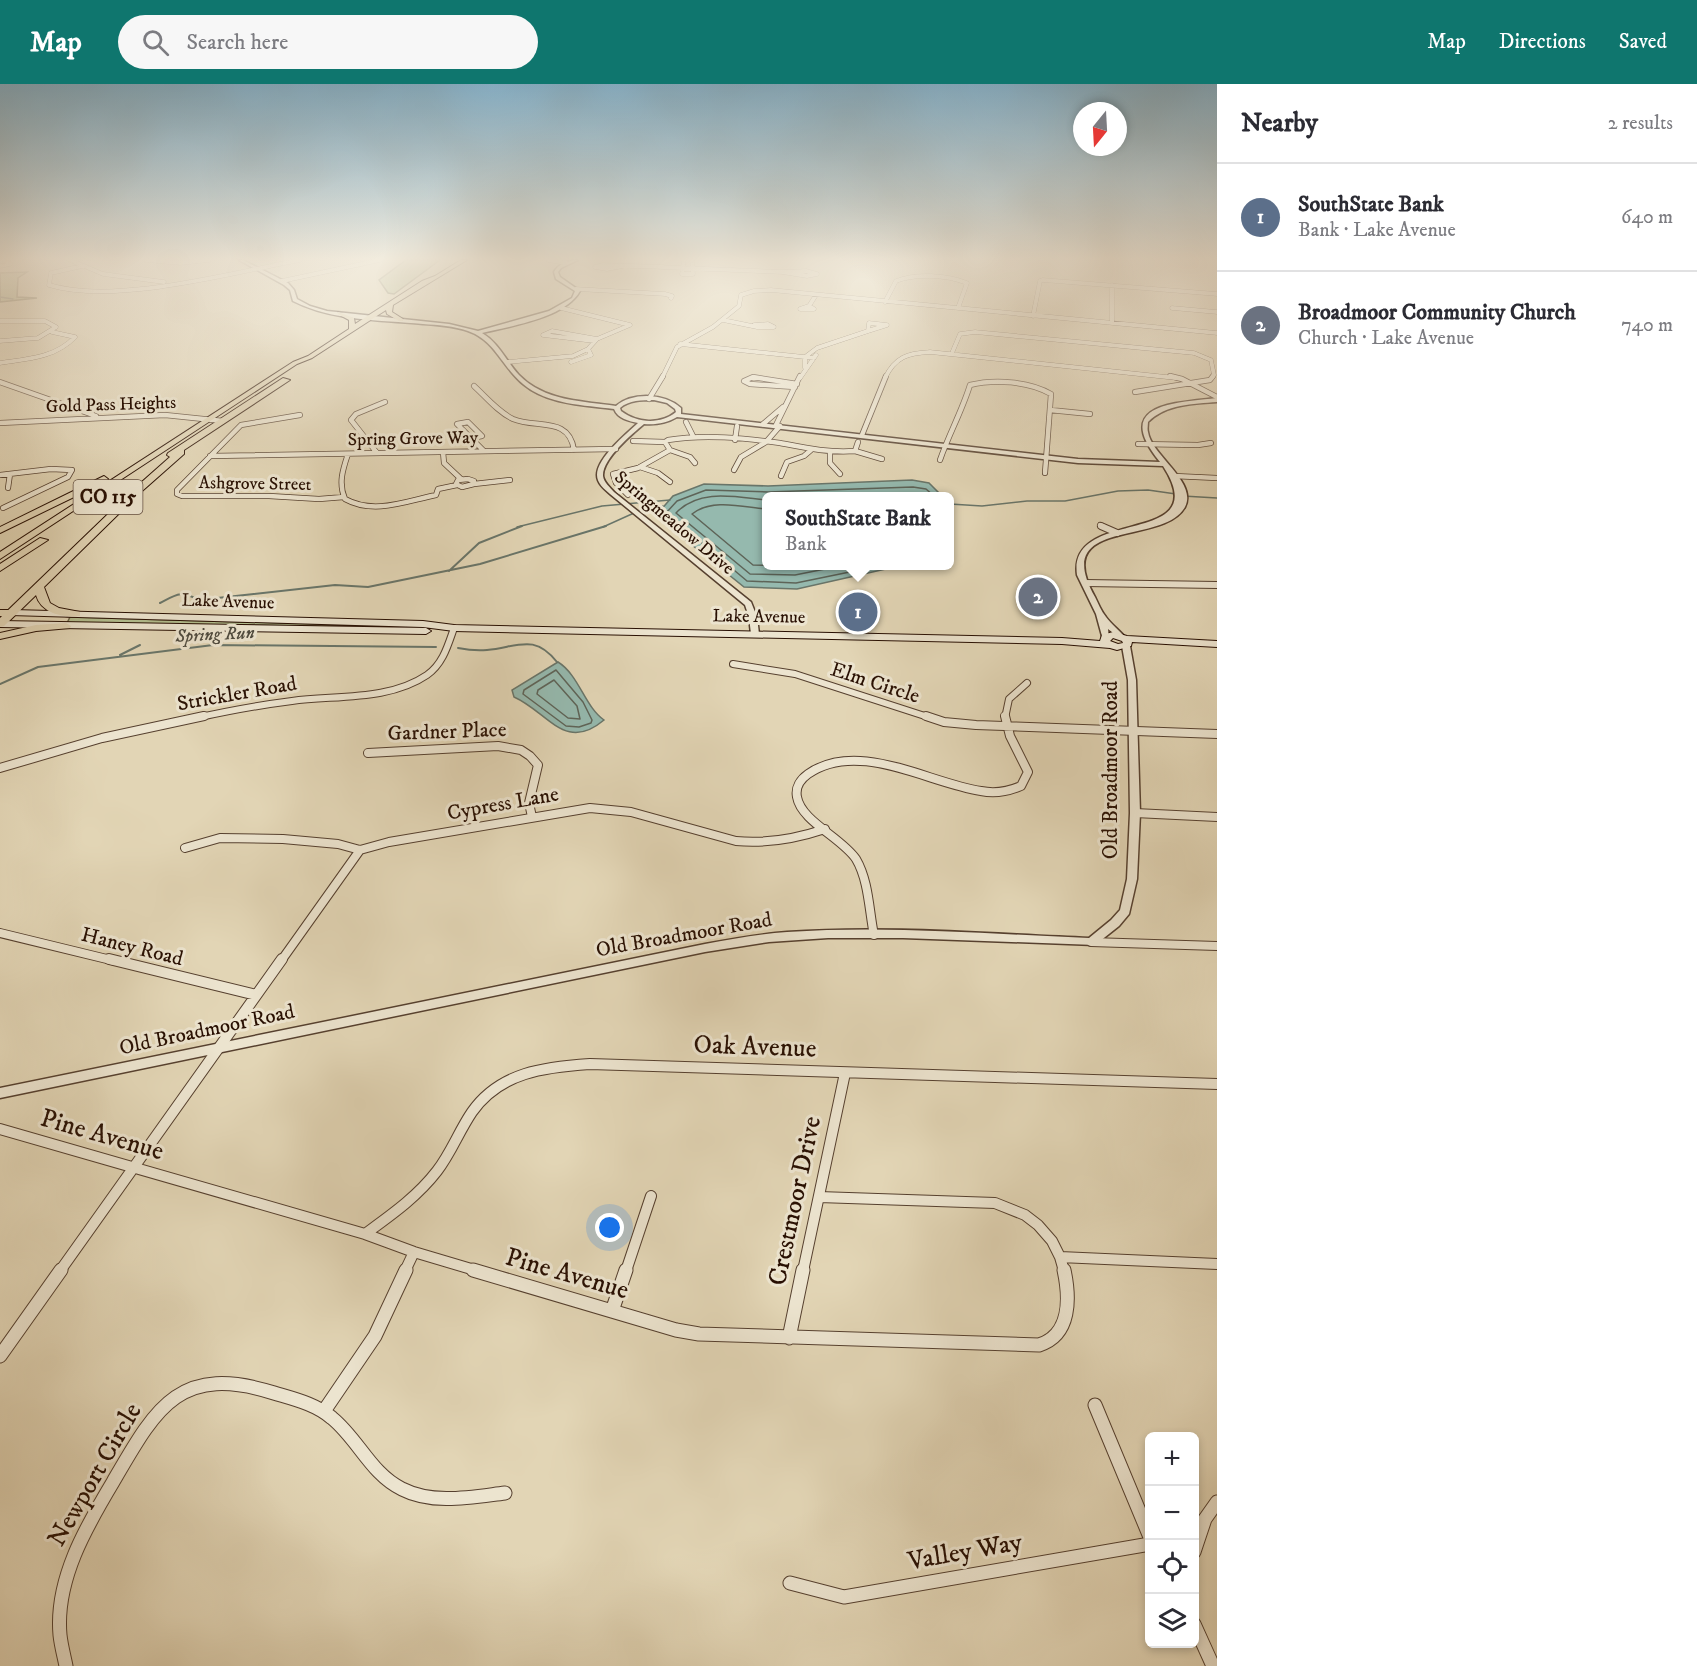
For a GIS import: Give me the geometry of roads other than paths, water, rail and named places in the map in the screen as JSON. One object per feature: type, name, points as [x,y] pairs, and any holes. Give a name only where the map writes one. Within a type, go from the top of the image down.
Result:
[{"type":"main road","name":"CO 115","points":[[0,556],[208,419],[345,334]]},
{"type":"main road","name":"CO 115","points":[[0,568],[307,365],[310,357]]},
{"type":"main road","points":[[0,624],[40,588],[153,476],[220,423]]},
{"type":"main road","points":[[0,530],[117,473],[177,440]]},
{"type":"main road","points":[[40,588],[40,597],[47,607],[76,614]]},
{"type":"main road","name":"Lake Avenue","points":[[0,613],[411,623],[454,628],[1125,642]]},
{"type":"main road","name":"Lake Avenue","points":[[0,624],[418,632],[454,628]]},
{"type":"main road","points":[[0,636],[36,628],[66,626]]},
{"type":"main road","points":[[1125,642],[1217,644]]},
{"type":"street","points":[[0,341],[27,339],[45,334]]},
{"type":"street","points":[[0,363],[52,353],[75,338],[59,334]]},
{"type":"street","points":[[482,334],[490,339],[523,382],[538,392],[580,402],[619,406],[633,400],[653,399],[674,404],[678,414]]},
{"type":"street","points":[[546,334],[543,335],[595,340]]},
{"type":"street","points":[[566,334],[595,340]]},
{"type":"street","points":[[509,364],[585,358],[592,353],[588,349],[595,340],[609,334]]},
{"type":"street","points":[[653,399],[670,356],[682,342],[699,334]]},
{"type":"street","points":[[805,357],[822,347],[860,334]]},
{"type":"street","points":[[952,353],[960,334]]},
{"type":"street","points":[[980,334],[1205,356],[1212,354]]},
{"type":"street","points":[[682,342],[814,358]]},
{"type":"street","points":[[805,368],[809,366],[822,347]]},
{"type":"street","points":[[855,451],[894,362],[913,354],[952,353],[1166,375],[1191,384],[1217,399]]},
{"type":"street","points":[[1135,392],[1208,381],[1214,377],[1211,360],[1205,356]]},
{"type":"street","points":[[763,423],[783,407],[805,368],[805,357]]},
{"type":"street","points":[[753,377],[796,386],[750,384],[744,381],[753,377]]},
{"type":"street","points":[[940,460],[944,445],[960,416],[968,386],[972,381],[1053,389]]},
{"type":"street","points":[[0,382],[59,401],[99,418]]},
{"type":"street","points":[[474,386],[513,419],[557,427],[573,440],[574,450]]},
{"type":"street","points":[[1044,473],[1051,394],[1046,390]]},
{"type":"street","points":[[1151,444],[1143,430],[1145,422],[1152,415],[1174,406],[1217,399]]},
{"type":"street","points":[[377,453],[351,420],[356,414],[385,402]]},
{"type":"street","points":[[619,406],[621,416],[643,422],[665,420],[678,414],[763,423],[860,439],[944,445],[1096,462],[1165,464]]},
{"type":"street","points":[[734,470],[741,457],[766,442],[785,409],[783,407]]},
{"type":"street","points":[[1050,410],[1090,414]]},
{"type":"street","name":"Gold Pass Heights","points":[[0,423],[165,415],[208,419],[220,423]]},
{"type":"street","name":"Ashgrove Street","points":[[300,415],[241,425],[177,490],[177,494],[182,496],[269,496],[319,499],[344,497]]},
{"type":"street","name":"Springmeadow Drive","points":[[635,421],[600,472],[603,484],[612,494],[748,604],[753,617],[755,634]]},
{"type":"street","name":"Springmeadow Drive","points":[[628,434],[643,422]]},
{"type":"street","points":[[686,422],[693,436]]},
{"type":"street","points":[[471,438],[482,436],[468,423],[457,424],[465,432],[471,438],[484,451]]},
{"type":"street","points":[[735,440],[737,426]]},
{"type":"street","points":[[633,441],[665,442],[693,436],[766,442],[830,454],[855,451],[882,459]]},
{"type":"street","points":[[705,448],[708,438]]},
{"type":"street","points":[[665,442],[670,450],[690,457],[695,464]]},
{"type":"street","points":[[1138,444],[1198,445],[1210,443]]},
{"type":"street","name":"Old Broadmoor Road","points":[[1128,663],[1108,641],[1102,618],[1079,567],[1086,551],[1097,541],[1117,533],[1160,523],[1176,513],[1183,501],[1182,491],[1151,444]]},
{"type":"street","name":"Spring Grove Way","points":[[210,456],[616,449]]},
{"type":"street","points":[[628,495],[616,483],[613,474],[640,467],[670,450]]},
{"type":"street","points":[[782,476],[787,462],[802,458],[811,450]]},
{"type":"street","points":[[443,452],[444,463],[461,479],[472,480],[474,484]]},
{"type":"street","points":[[348,453],[341,479],[344,497],[357,505],[376,506],[436,495],[438,489],[457,485],[466,487],[510,480]]},
{"type":"street","points":[[830,454],[830,463],[840,474]]},
{"type":"street","points":[[640,467],[657,473],[670,482]]},
{"type":"street","points":[[0,475],[51,469],[72,470],[68,477],[1,509]]},
{"type":"street","points":[[8,488],[10,474]]},
{"type":"street","points":[[1174,476],[1217,478]]},
{"type":"street","points":[[457,485],[456,483],[461,479]]},
{"type":"street","points":[[1100,525],[1117,533]]},
{"type":"street","points":[[1085,583],[1217,585]]},
{"type":"street","name":"Old Broadmoor Road","points":[[0,1093],[705,948],[791,936],[874,935],[1091,942],[1115,923],[1125,911],[1132,879],[1135,813],[1132,680],[1125,642],[1102,618]]},
{"type":"street","name":"Strickler Road","points":[[0,768],[71,747],[169,723],[279,702],[371,692],[402,686],[420,679],[435,669],[445,655],[454,628]]},
{"type":"street","name":"Elm Circle","points":[[734,664],[795,674],[944,722],[1217,734]]},
{"type":"street","points":[[874,935],[857,861],[843,843],[802,810],[795,794],[796,786],[808,774],[828,764],[856,760],[884,763],[982,793],[1000,794],[1017,790],[1027,778],[1028,772],[1007,725],[1005,712],[1007,702],[1027,683]]},
{"type":"street","name":"Gardner Place","points":[[368,753],[498,746],[519,749],[534,759],[538,765],[529,803],[532,817]]},
{"type":"street","name":"Cypress Lane","points":[[185,848],[220,838],[242,837],[338,844],[360,850],[388,842],[590,808],[618,810],[752,843],[783,842],[825,829]]},
{"type":"street","points":[[1135,813],[1217,817]]},
{"type":"street","points":[[0,1356],[360,850]]},
{"type":"street","name":"Haney Road","points":[[0,933],[256,995]]},
{"type":"street","points":[[1091,942],[1217,946]]},
{"type":"street","name":"Oak Avenue","points":[[365,1234],[425,1185],[448,1156],[473,1110],[509,1078],[540,1068],[590,1064],[1217,1084]]},
{"type":"street","name":"Crestmoor Drive","points":[[789,1338],[845,1073]]},
{"type":"street","name":"Pine Avenue","points":[[0,1129],[365,1234],[414,1252],[612,1311],[699,1334],[1039,1345],[1052,1340],[1066,1313],[1069,1292],[1060,1257],[1052,1241],[1038,1225],[1025,1215],[995,1203],[819,1197]]},
{"type":"street","points":[[612,1311],[651,1196]]},
{"type":"street","points":[[324,1411],[375,1336],[414,1252]]},
{"type":"street","points":[[1060,1257],[1217,1264]]},
{"type":"street","name":"Newport Circle","points":[[66,1666],[59,1626],[62,1600],[75,1552],[150,1421],[163,1406],[188,1389],[221,1381],[249,1384],[324,1411],[338,1423],[377,1472],[401,1489],[430,1497],[450,1498],[505,1493]]},
{"type":"street","points":[[1095,1405],[1145,1526]]},
{"type":"street","points":[[1198,1540],[1205,1519],[1217,1502]]},
{"type":"street","name":"Valley Way","points":[[790,1583],[844,1597],[1145,1545]]},
{"type":"street","points":[[1199,1635],[1213,1666]]},
{"type":"water","points":[[912,480],[929,483],[938,492],[762,492],[762,570],[881,570],[797,589],[744,587],[660,519],[659,512],[673,496],[704,484],[768,486]]},
{"type":"water","points":[[558,662],[571,675],[597,714],[604,720],[590,729],[578,732],[567,731],[514,697],[512,690]]},
{"type":"waterway","points":[[954,504],[982,506],[1027,501],[1065,501],[1118,491],[1148,490],[1176,494]]},
{"type":"waterway","points":[[1183,496],[1217,498]]},
{"type":"waterway","points":[[517,527],[602,506],[670,500]]},
{"type":"waterway","points":[[604,527],[645,508],[663,506]]},
{"type":"waterway","points":[[450,570],[479,543],[522,526]]},
{"type":"waterway","points":[[450,570],[480,564],[604,527]]},
{"type":"waterway","points":[[160,603],[179,594],[199,600],[335,585],[368,587],[450,570]]},
{"type":"waterway","points":[[120,655],[140,645]]},
{"type":"waterway","name":"Spring Run","points":[[0,684],[38,667],[213,645],[436,647]]},
{"type":"waterway","name":"Spring Run","points":[[458,648],[483,650],[533,645],[541,647],[557,662]]},
{"type":"place","name":"Broadmoor Community Church","points":[[1038,597]]},
{"type":"place","name":"SouthState Bank","points":[[858,612]]}]
